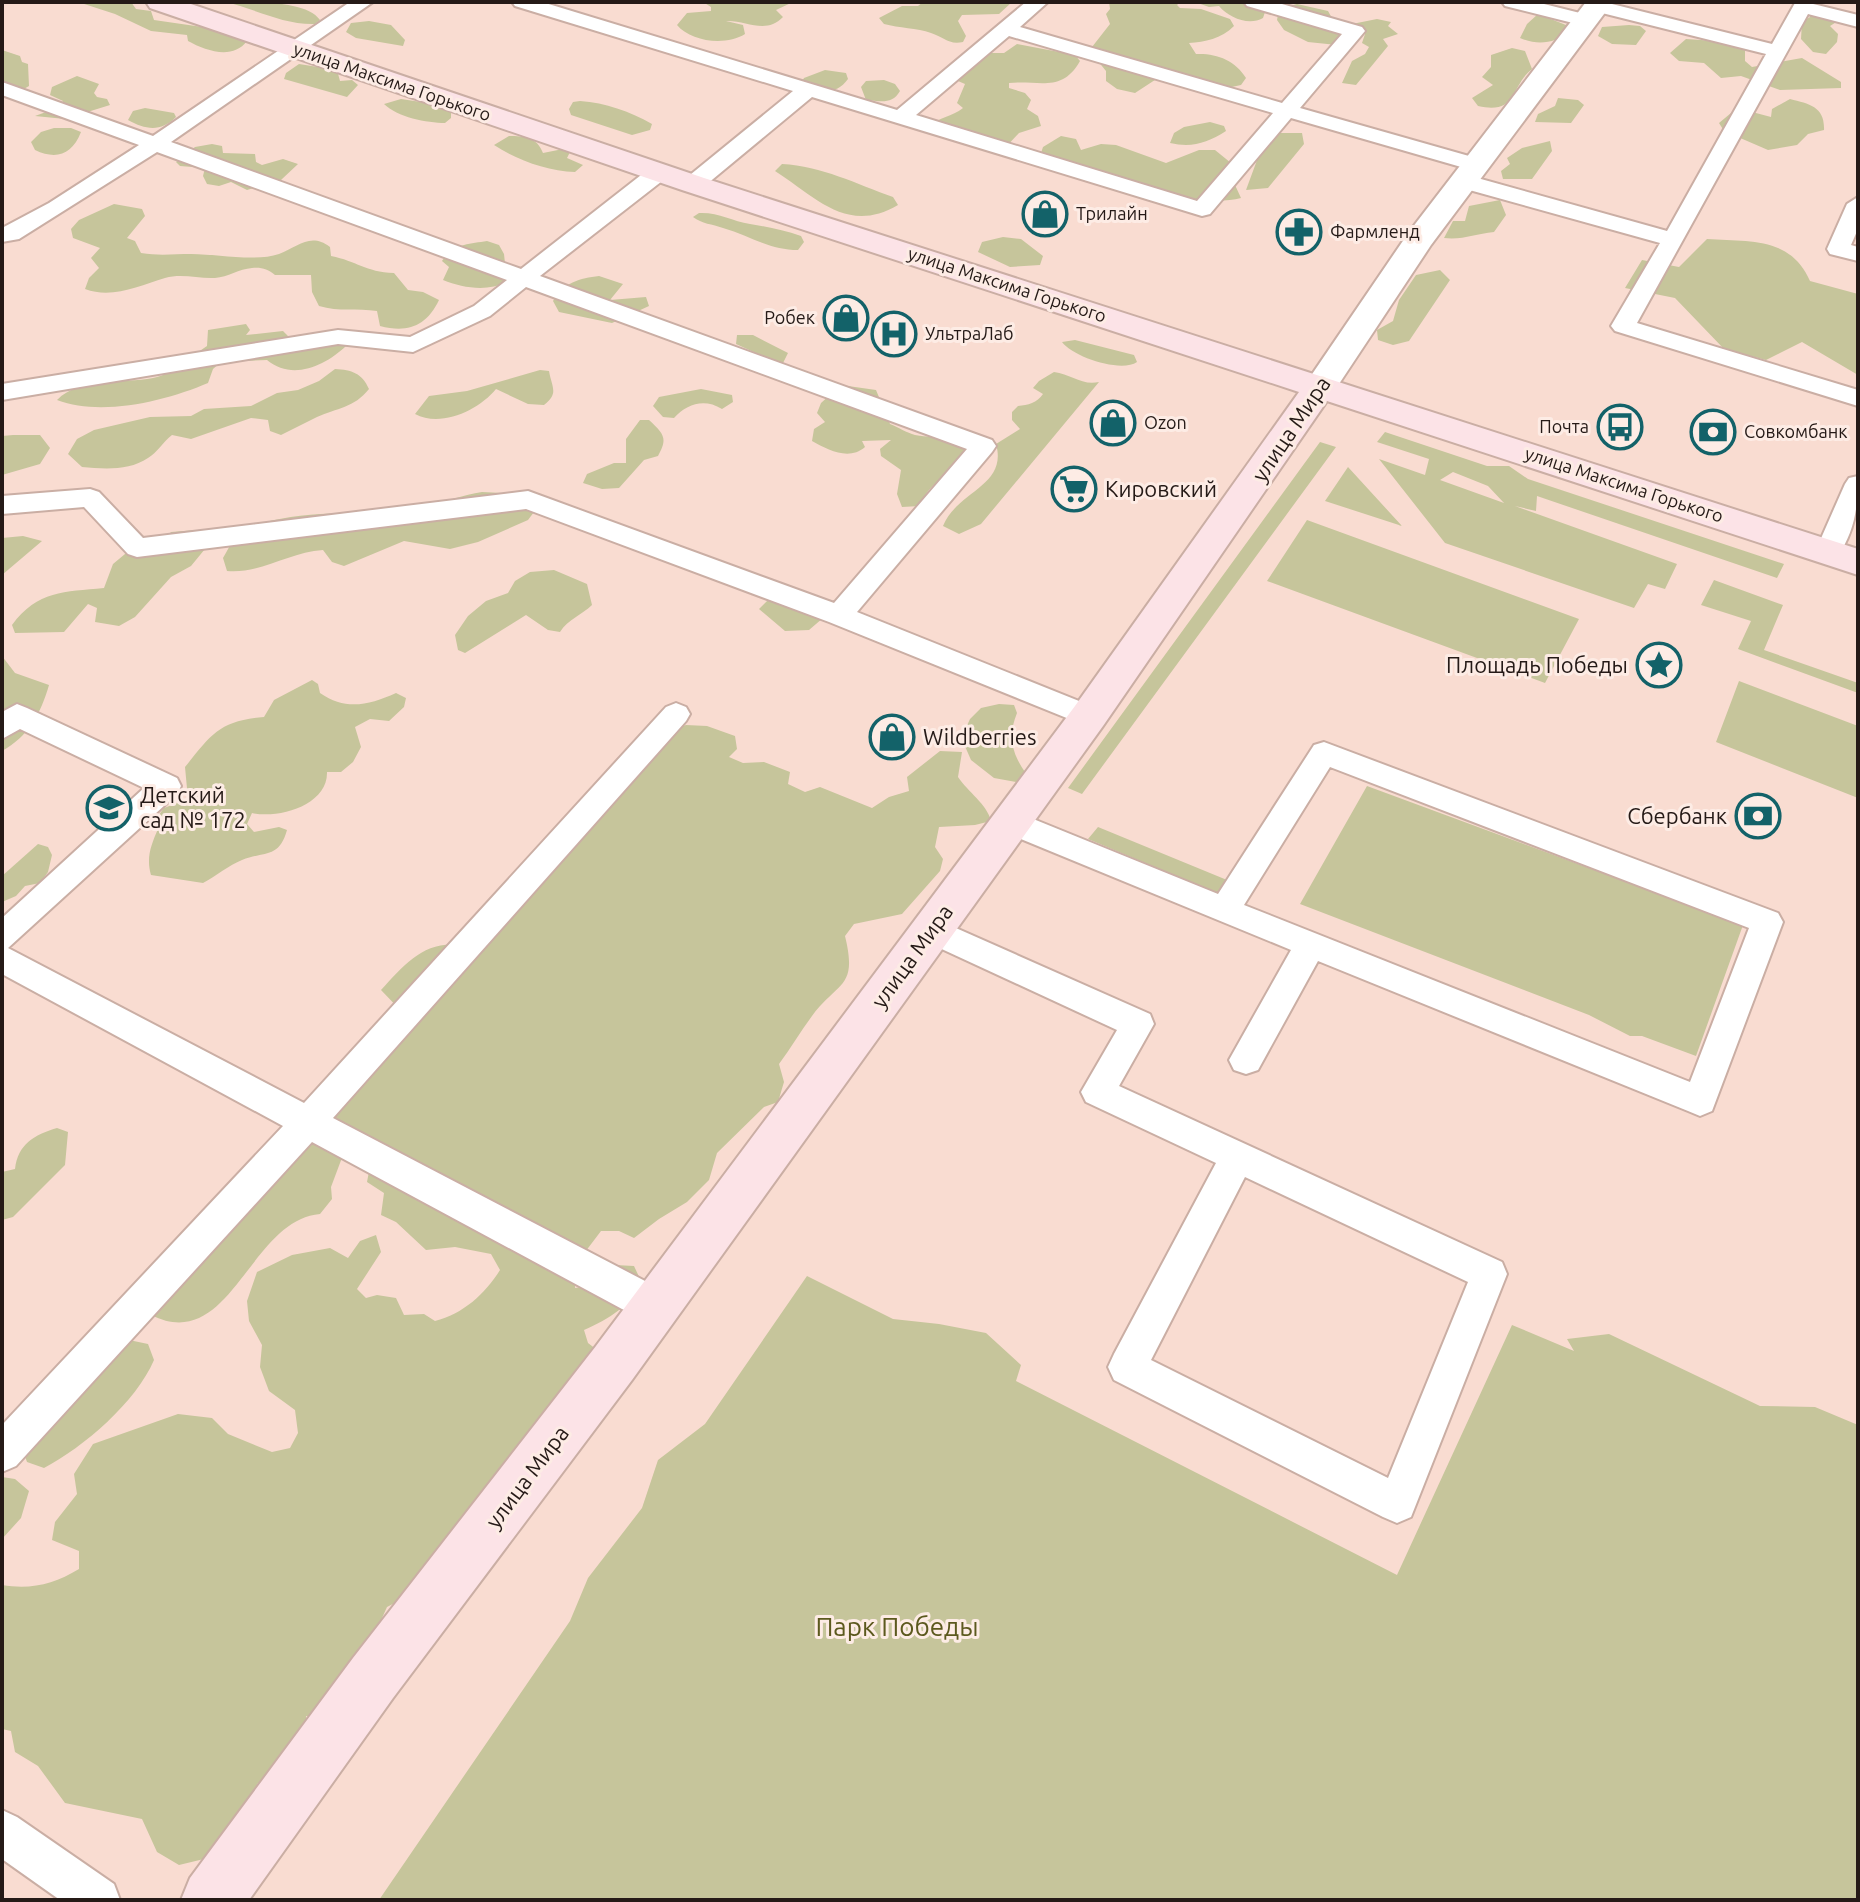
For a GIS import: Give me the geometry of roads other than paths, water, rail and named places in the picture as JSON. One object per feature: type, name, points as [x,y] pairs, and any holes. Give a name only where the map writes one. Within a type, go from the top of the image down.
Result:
[{"type":"main road","name":"улица Максима Горького","points":[[159,2],[658,173],[1843,557]]},
{"type":"main road","name":"улица Мира","points":[[212,1900],[373,1678],[532,1471],[1089,716],[1321,386]]},
{"type":"street","name":"улица Мира","points":[[1321,386],[1349,339],[1469,173],[1594,9]]},
{"type":"lane","points":[[2,235],[11,234],[75,199],[291,47],[363,2]]},
{"type":"lane","points":[[522,2],[806,91],[1202,209],[1355,31],[1254,2]]},
{"type":"lane","points":[[901,117],[1038,2]]},
{"type":"lane","points":[[1512,2],[1594,9],[1778,51]]},
{"type":"lane","points":[[1858,21],[1802,7],[1623,326],[1858,398]]},
{"type":"lane","points":[[1005,29],[1287,113],[1673,240]]},
{"type":"lane","points":[[2,88],[983,446],[839,615]]},
{"type":"lane","points":[[693,184],[806,91]]},
{"type":"lane","points":[[2,392],[338,337],[413,345],[482,311],[658,173]]},
{"type":"lane","points":[[1858,204],[1838,249],[1858,254]]},
{"type":"lane","points":[[1843,557],[1858,484]]},
{"type":"lane","points":[[2,505],[90,498],[137,548],[528,500],[839,615],[1089,716]]},
{"type":"lane","points":[[2,1453],[308,1122],[676,714]]},
{"type":"lane","points":[[2,728],[17,715],[166,786],[2,937]]},
{"type":"lane","points":[[1010,822],[1311,944],[1700,1101],[1767,922],[1324,753],[1225,909]]},
{"type":"lane","points":[[931,930],[1138,1024],[1098,1092],[1489,1274],[1397,1503],[1127,1367],[1237,1157]]},
{"type":"lane","points":[[1246,1060],[1311,944]]},
{"type":"lane","points":[[2,959],[655,1305]]},
{"type":"lane","points":[[2,1832],[98,1900]]},
{"type":"place","name":"Трилайн","points":[[1045,214]]},
{"type":"place","name":"Фармленд","points":[[1299,232]]},
{"type":"place","name":"Робек","points":[[846,318]]},
{"type":"place","name":"УльтраЛаб","points":[[894,334]]},
{"type":"place","name":"Ozon","points":[[1113,423]]},
{"type":"place","name":"Почта","points":[[1620,427]]},
{"type":"place","name":"Совкомбанк","points":[[1713,432]]},
{"type":"place","name":"Кировский","points":[[1074,489]]},
{"type":"place","name":"Площадь Победы","points":[[1659,665]]},
{"type":"place","name":"Wildberries","points":[[892,737]]},
{"type":"place","name":"Детский сад № 172","points":[[109,808]]},
{"type":"place","name":"Сбербанк","points":[[1758,816]]},
{"type":"park label","name":"Парк Победы","points":[[897,1627]]}]
